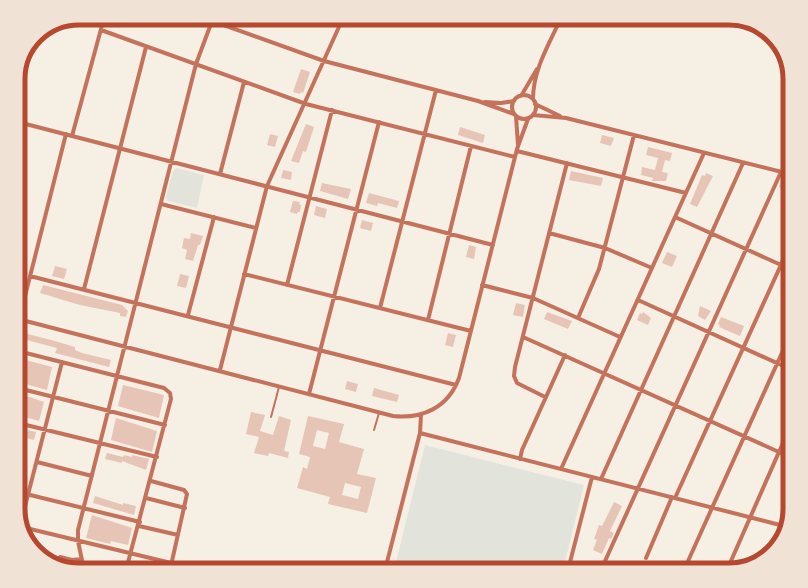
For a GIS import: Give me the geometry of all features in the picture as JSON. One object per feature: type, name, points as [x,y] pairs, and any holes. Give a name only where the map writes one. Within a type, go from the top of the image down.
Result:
[{"type":"street","points":[[72,136],[102,25]]},
{"type":"street","points":[[83,563],[78,541],[78,530],[196,64],[211,25]]},
{"type":"street","points":[[223,25],[324,61],[478,101],[515,115],[520,119],[528,119]]},
{"type":"street","points":[[220,370],[267,186],[306,104],[340,25]]},
{"type":"street","points":[[478,101],[501,103],[514,101],[520,96],[539,66],[558,25]]},
{"type":"street","points":[[101,30],[306,104],[515,157]]},
{"type":"street","points":[[84,289],[146,47]]},
{"type":"street","points":[[25,321],[220,370],[379,412],[408,417],[421,415],[434,410],[448,396],[456,385],[517,150],[528,119],[535,110],[533,99],[534,83],[539,66]]},
{"type":"street","points":[[220,174],[244,82]]},
{"type":"street","points":[[380,308],[436,90]]},
{"type":"street","points":[[520,96],[526,95],[533,99]]},
{"type":"street","points":[[514,101],[512,107],[515,115],[517,150]]},
{"type":"street","points":[[535,104],[566,118]]},
{"type":"street","points":[[287,285],[311,198],[332,110]]},
{"type":"street","points":[[532,115],[566,118],[781,172],[604,563]]},
{"type":"street","points":[[309,394],[335,297],[378,122]]},
{"type":"street","points":[[25,124],[493,245]]},
{"type":"street","points":[[25,296],[66,134]]},
{"type":"street","points":[[578,318],[597,276],[634,135]]},
{"type":"street","points":[[428,320],[471,146]]},
{"type":"street","points":[[517,150],[686,193]]},
{"type":"street","points":[[561,469],[704,153]]},
{"type":"street","points":[[545,397],[520,386],[514,376],[567,163]]},
{"type":"street","points":[[601,479],[743,163]]},
{"type":"street","points":[[161,204],[256,228]]},
{"type":"street","points":[[188,315],[214,217]]},
{"type":"street","points":[[675,217],[781,265]]},
{"type":"street","points":[[549,233],[605,248],[652,268]]},
{"type":"street","points":[[646,558],[783,261]]},
{"type":"street","points":[[244,274],[471,331]]},
{"type":"street","points":[[30,276],[321,349],[456,385]]},
{"type":"street","points":[[482,285],[533,298],[620,337]]},
{"type":"street","points":[[638,300],[783,365]]},
{"type":"street","points":[[523,337],[605,372],[783,454]]},
{"type":"street","points":[[687,563],[783,350]]},
{"type":"street","points":[[25,353],[164,388],[170,393],[171,399],[165,425],[130,563]]},
{"type":"street","points":[[520,459],[545,397],[565,355]]},
{"type":"street","points":[[25,508],[62,362]]},
{"type":"street","points":[[25,390],[165,425]]},
{"type":"street","points":[[387,563],[420,433],[421,415]]},
{"type":"street","points":[[25,424],[157,457]]},
{"type":"street","points":[[420,433],[780,525]]},
{"type":"street","points":[[730,563],[783,443]]},
{"type":"street","points":[[37,462],[92,476]]},
{"type":"street","points":[[570,563],[592,477]]},
{"type":"street","points":[[29,529],[172,563],[187,493],[184,490],[151,480]]},
{"type":"street","points":[[25,494],[84,508],[178,535]]},
{"type":"street","points":[[146,498],[185,508]]},
{"type":"street","points":[[60,557],[72,560],[82,559]]},
{"type":"lane","points":[[271,417],[279,386]]},
{"type":"lane","points":[[374,430],[379,412]]},
{"type":"shaded area","points":[[176,168],[204,175],[197,208],[168,201],[166,197],[173,171]]},
{"type":"shaded area","points":[[425,445],[584,485],[565,563],[396,563]]},
{"type":"building","points":[[301,69],[310,72],[303,93],[301,92],[300,94],[293,92]]},
{"type":"building","points":[[306,124],[314,127],[306,152],[303,151],[299,163],[291,161]]},
{"type":"building","points":[[460,127],[485,135],[483,143],[458,135]]},
{"type":"building","points":[[270,134],[278,136],[275,147],[267,145]]},
{"type":"building","points":[[602,135],[614,138],[611,146],[600,143]]},
{"type":"building","points":[[648,147],[672,153],[670,161],[665,160],[662,172],[668,173],[666,181],[652,181],[653,178],[641,175],[642,167],[655,170],[658,158],[646,155]]},
{"type":"building","points":[[283,170],[292,172],[291,180],[281,178]]},
{"type":"building","points":[[571,171],[603,178],[601,186],[569,180]]},
{"type":"building","points":[[706,173],[713,176],[697,207],[690,204],[702,175],[705,176]]},
{"type":"building","points":[[781,181],[783,182],[783,190],[779,187]]},
{"type":"building","points":[[322,183],[351,189],[348,199],[320,191]]},
{"type":"building","points":[[369,193],[399,201],[397,208],[378,203],[377,206],[366,203]]},
{"type":"building","points":[[293,201],[300,202],[299,204],[301,205],[300,212],[297,214],[290,212]]},
{"type":"building","points":[[316,206],[327,209],[325,218],[314,215]]},
{"type":"building","points":[[362,220],[373,223],[371,231],[360,228]]},
{"type":"building","points":[[191,233],[203,236],[200,245],[198,245],[193,261],[185,259],[187,250],[182,248],[184,238],[190,239]]},
{"type":"building","points":[[469,245],[476,247],[474,259],[466,257]]},
{"type":"building","points":[[667,252],[677,256],[672,267],[662,263]]},
{"type":"building","points":[[55,266],[67,269],[64,279],[52,276]]},
{"type":"building","points":[[180,274],[189,276],[186,288],[177,286]]},
{"type":"building","points":[[43,285],[122,305],[128,311],[126,317],[120,316],[120,313],[80,305],[40,293]]},
{"type":"building","points":[[516,303],[525,305],[523,317],[513,315]]},
{"type":"building","points":[[700,306],[711,311],[705,320],[698,316]]},
{"type":"building","points":[[547,312],[572,321],[568,329],[544,319]]},
{"type":"building","points":[[643,312],[651,318],[648,325],[637,320],[640,313],[642,314]]},
{"type":"building","points":[[721,317],[744,326],[740,336],[719,327],[720,325],[718,324]]},
{"type":"building","points":[[25,333],[75,347],[75,350],[82,353],[111,360],[109,367],[55,353],[57,348],[25,340]]},
{"type":"building","points":[[448,333],[456,335],[453,347],[445,345]]},
{"type":"building","points":[[25,360],[52,367],[47,390],[25,384]]},
{"type":"building","points":[[347,381],[358,384],[356,392],[345,389]]},
{"type":"building","points":[[123,385],[164,395],[159,418],[118,406]]},
{"type":"building","points":[[374,388],[399,395],[397,402],[372,396]]},
{"type":"building","points":[[25,395],[44,402],[39,421],[25,417]]},
{"type":"building","points":[[251,412],[265,415],[260,431],[273,435],[279,416],[291,420],[284,451],[289,452],[288,458],[269,453],[268,456],[254,453],[259,437],[246,434]]},
{"type":"building","points":[[308,416],[344,424],[339,442],[364,449],[357,474],[376,478],[367,513],[328,504],[330,497],[297,488],[303,467],[307,469],[310,457],[299,454]],"holes":[[[317,430],[329,433],[325,449],[313,446]],[[345,483],[361,487],[358,499],[342,495]]]},
{"type":"building","points":[[116,418],[157,431],[152,452],[111,440]]},
{"type":"building","points":[[25,430],[36,432],[34,440],[25,438]]},
{"type":"building","points":[[107,453],[123,457],[124,455],[132,457],[132,455],[149,459],[146,470],[122,461],[122,463],[105,459]]},
{"type":"building","points":[[95,496],[123,505],[123,503],[136,506],[134,515],[93,503]]},
{"type":"building","points":[[614,502],[622,506],[610,531],[614,533],[611,539],[609,538],[602,554],[593,550],[597,540],[594,539],[599,525],[602,526]]},
{"type":"building","points":[[92,515],[132,528],[128,545],[111,541],[110,544],[86,538]]}]
